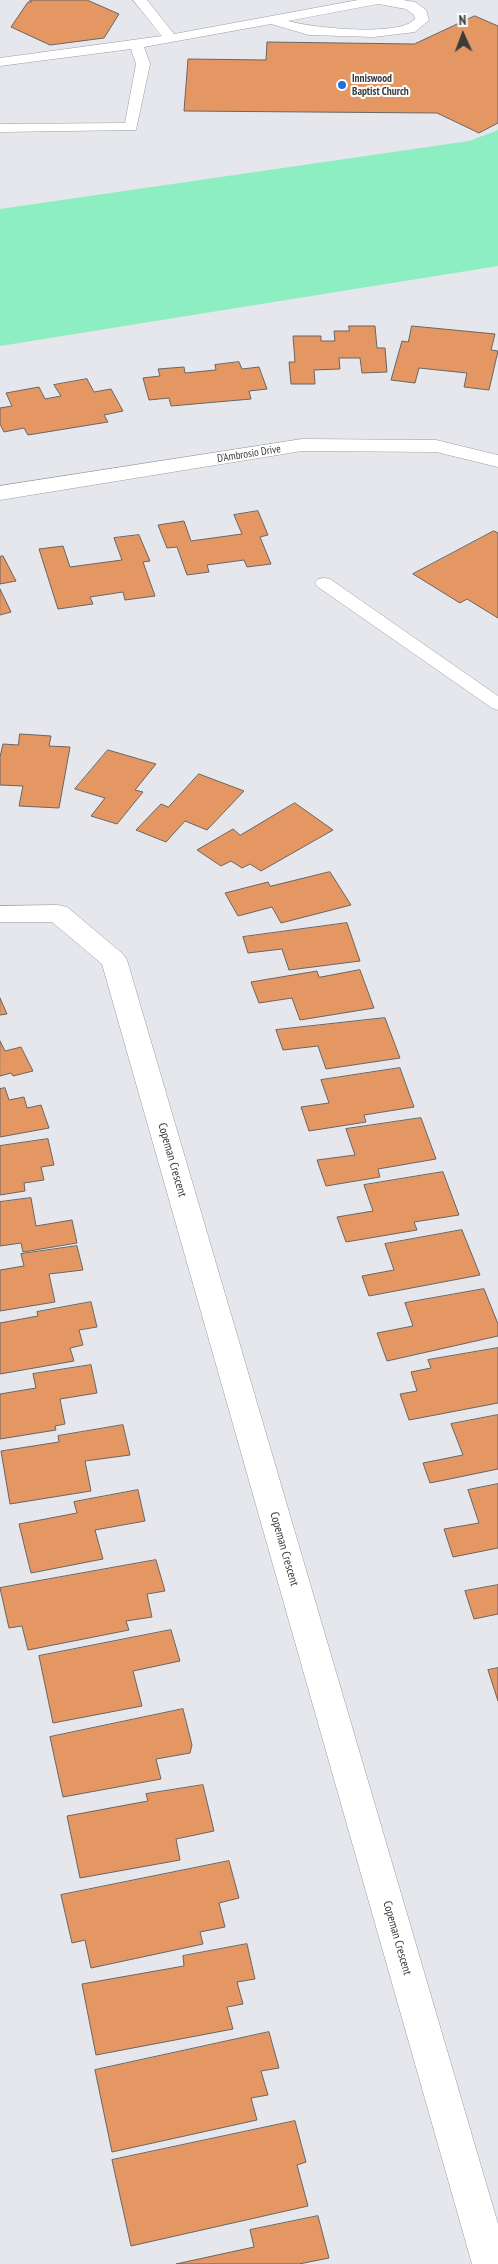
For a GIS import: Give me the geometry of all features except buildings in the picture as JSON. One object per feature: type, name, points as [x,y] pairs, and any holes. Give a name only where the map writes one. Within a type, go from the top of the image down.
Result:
[{"type":"street","name":"D'Ambrosio Drive","points":[[0,493],[302,445],[436,446],[498,461]]},
{"type":"street","name":"Copeman Crescent","points":[[0,914],[58,913],[114,960],[491,2264]]},
{"type":"lane","points":[[140,0],[170,39]]},
{"type":"lane","points":[[0,62],[170,39],[380,0],[410,5],[421,13],[422,20],[410,29],[374,33],[309,31],[271,21]]},
{"type":"lane","points":[[0,128],[130,127],[143,64],[136,44]]},
{"type":"lane","points":[[324,583],[498,704]]},
{"type":"green space","points":[[498,130],[498,266],[0,346],[0,209],[469,141]]},
{"type":"place","name":"Inniswood Baptist Church","points":[[342,85]]}]
